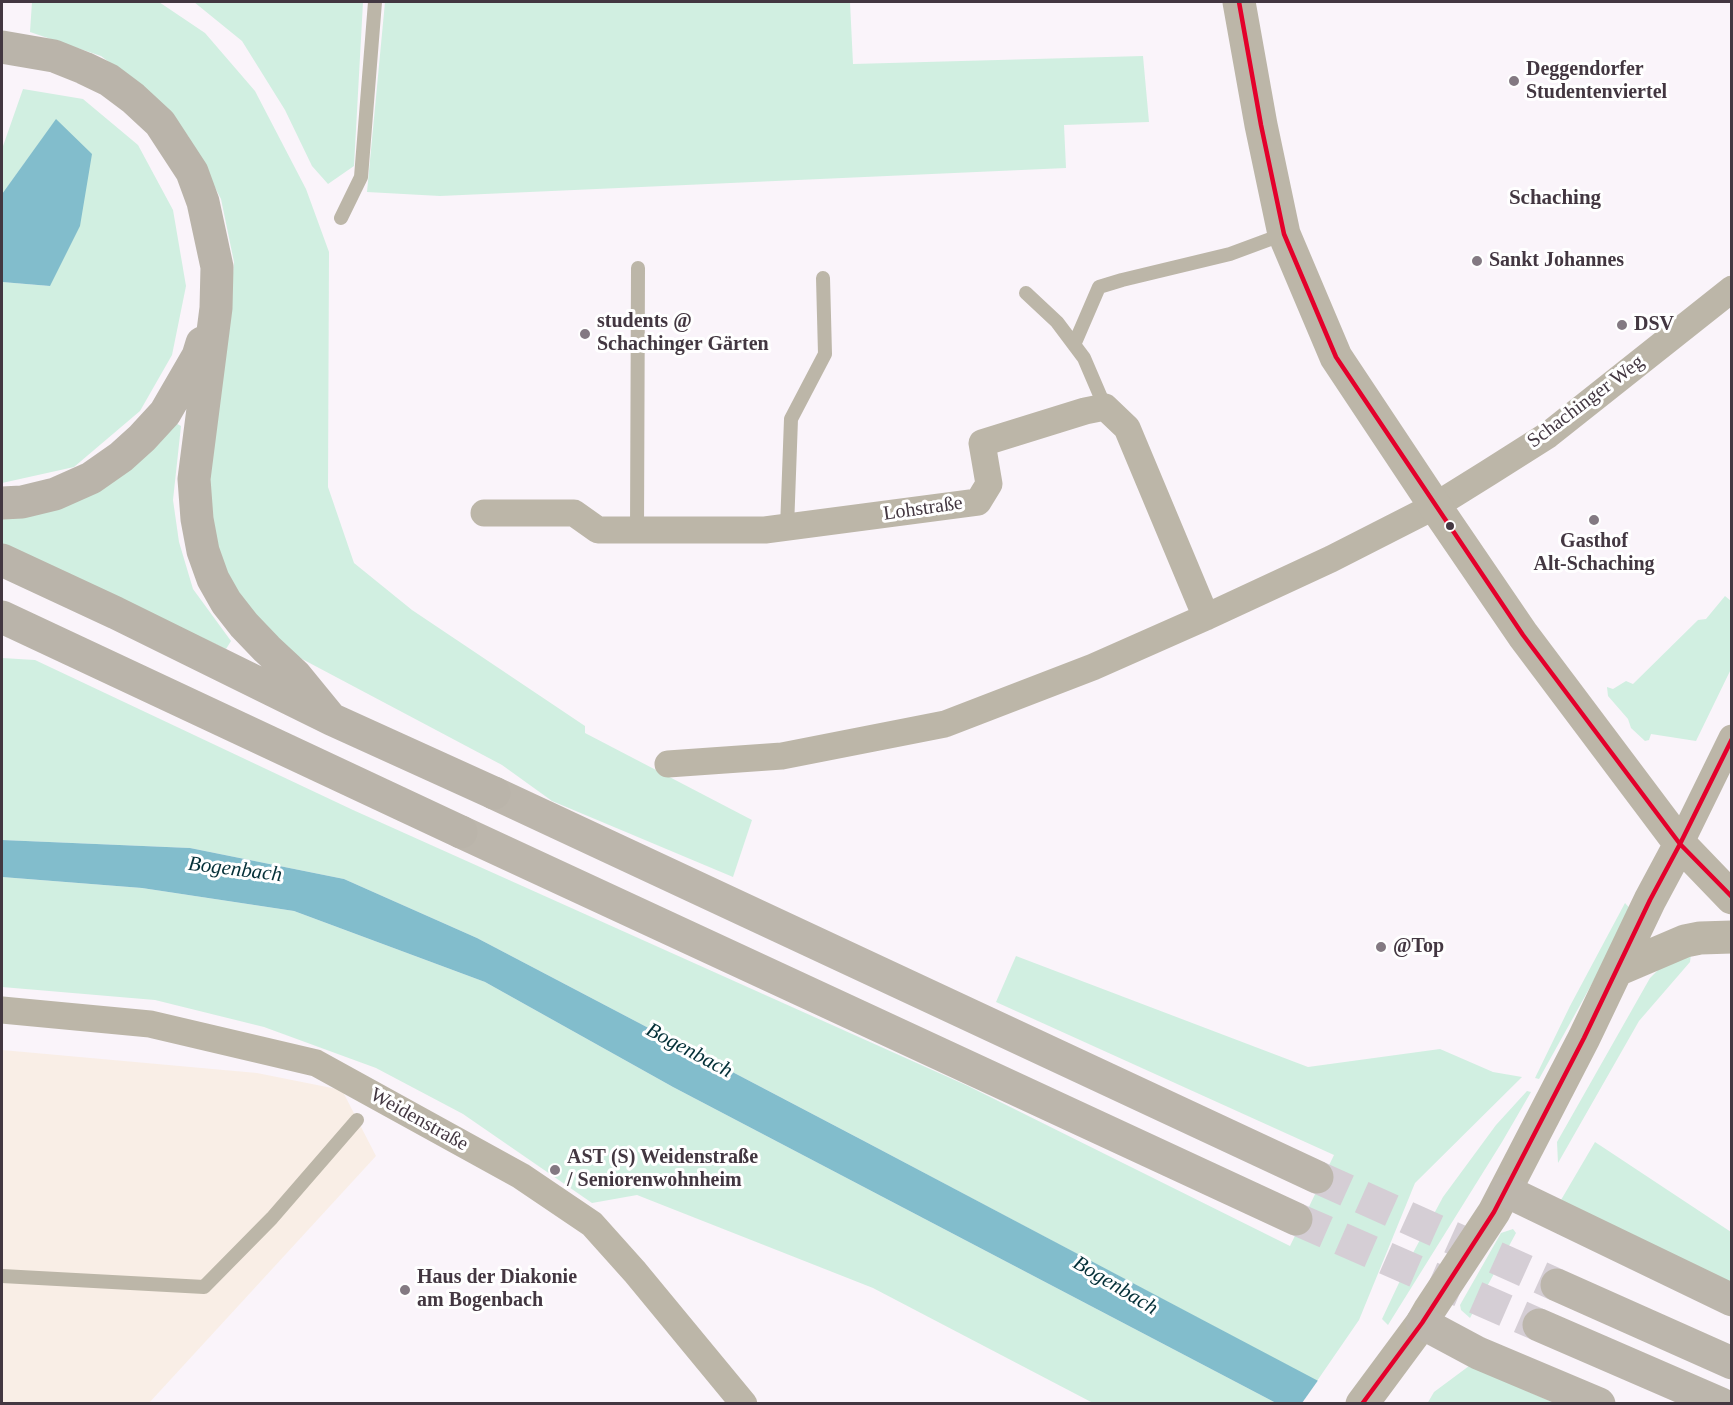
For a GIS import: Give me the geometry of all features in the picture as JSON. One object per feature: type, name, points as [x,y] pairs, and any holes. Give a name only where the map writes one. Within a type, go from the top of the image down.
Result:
[{"type":"highway","points":[[2,47],[54,56],[109,80],[160,123],[192,172],[203,202],[217,267],[216,308],[194,479],[196,519],[203,551],[213,579],[226,602],[244,625],[295,675],[331,719]]},
{"type":"highway","points":[[2,503],[22,502],[55,494],[91,478],[121,457],[142,438],[165,413],[198,356],[216,308]]},
{"type":"highway","points":[[2,560],[116,613],[331,719],[1317,1177]]},
{"type":"highway","points":[[2,617],[1296,1219]]},
{"type":"highway","points":[[1506,1191],[1731,1300]]},
{"type":"highway","points":[[1557,1285],[1731,1363]]},
{"type":"highway","points":[[1422,1323],[1478,1353],[1599,1404]]},
{"type":"highway","points":[[1539,1324],[1721,1404]]},
{"type":"street","points":[[1239,2],[1284,234],[1336,357],[1434,506],[1523,635],[1680,844],[1731,898]]},
{"type":"street","name":"Schachinger Weg","points":[[1434,506],[1548,435],[1731,289]]},
{"type":"street","points":[[1105,407],[1128,428],[1206,617]]},
{"type":"street","name":"Lohstraße","points":[[484,513],[574,513],[598,530],[765,530],[978,502],[989,484],[982,443],[1105,407]]},
{"type":"street","points":[[668,764],[782,756],[945,724],[1093,667],[1206,617],[1331,559],[1434,506]]},
{"type":"street","points":[[1362,1404],[1422,1323],[1506,1191],[1731,738]]},
{"type":"street","points":[[1617,970],[1685,941],[1731,937]]},
{"type":"street","name":"Weidenstraße","points":[[2,1010],[150,1024],[316,1063],[521,1176],[592,1224],[635,1272],[744,1404]]},
{"type":"lane","points":[[341,218],[361,177],[375,2]]},
{"type":"lane","points":[[1074,345],[1099,287],[1230,255],[1284,234]]},
{"type":"lane","points":[[637,530],[638,268]]},
{"type":"lane","points":[[787,528],[791,419],[825,354],[823,278]]},
{"type":"lane","points":[[1026,293],[1057,322],[1084,358],[1105,407]]},
{"type":"lane","points":[[2,1276],[204,1287],[272,1218],[357,1120]]},
{"type":"shaded area","points":[[2,1050],[257,1073],[342,1090],[376,1156],[149,1403],[2,1403]]},
{"type":"green space","points":[[32,2],[159,2],[205,33],[255,91],[306,189],[329,252],[328,487],[354,563],[412,610],[585,726],[585,733],[752,820],[733,877],[552,801],[502,765],[302,659],[256,625],[222,578],[207,524],[206,459],[225,361],[234,262],[221,199],[188,136],[152,95],[101,56],[30,32]]},
{"type":"green space","points":[[194,2],[363,2],[354,166],[328,184],[312,166],[285,110],[242,41]]},
{"type":"green space","points":[[385,2],[850,2],[853,64],[1143,56],[1149,122],[1064,125],[1066,168],[440,196],[367,192]]},
{"type":"green space","points":[[23,89],[83,99],[138,145],[173,210],[186,286],[172,355],[140,411],[74,467],[2,483],[2,282],[50,286],[56,120],[2,194],[2,149]]},
{"type":"green space","points":[[172,421],[181,426],[173,500],[179,542],[193,589],[231,641],[226,649],[2,544],[2,519]]},
{"type":"green space","points":[[1725,596],[1731,601],[1731,669],[1696,741],[1651,734],[1649,740],[1645,741],[1631,728],[1628,719],[1608,696],[1607,687],[1613,689],[1626,681],[1633,684],[1698,620],[1706,619]]},
{"type":"green space","points":[[2,658],[35,660],[353,810],[968,1086],[1290,1246],[1334,1155],[996,1002],[1016,956],[1308,1067],[1440,1049],[1493,1072],[1522,1077],[1415,1183],[1359,1320],[1317,1381],[477,938],[344,879],[190,848],[2,840]]},
{"type":"green space","points":[[2,877],[142,888],[294,911],[485,982],[673,1087],[1276,1403],[1093,1403],[873,1288],[637,1195],[592,1203],[463,1114],[376,1068],[264,1027],[155,1000],[2,987]]},
{"type":"green space","points":[[1625,903],[1636,915],[1619,935],[1539,1079],[1535,1078],[1570,1006]]},
{"type":"green space","points":[[1692,947],[1690,962],[1639,1021],[1558,1163],[1557,1142],[1650,978],[1674,954]]},
{"type":"green space","points":[[1527,1091],[1531,1092],[1502,1142],[1388,1325],[1382,1319],[1443,1197],[1496,1125]]},
{"type":"green space","points":[[1595,1142],[1731,1232],[1731,1285],[1561,1200]]},
{"type":"green space","points":[[1513,1229],[1516,1233],[1470,1318],[1461,1310],[1460,1305],[1501,1233]]},
{"type":"green space","points":[[1469,1366],[1557,1404],[1427,1404],[1434,1392]]},
{"type":"water","points":[[56,119],[92,154],[80,226],[50,286],[2,282],[2,194]]},
{"type":"water","name":"Bogenbach","points":[[2,840],[190,848],[344,879],[477,938],[1360,1403],[1276,1403],[673,1087],[485,982],[294,911],[142,888],[2,877]]},
{"type":"pier","points":[[1319,1379],[1361,1401],[1363,1404],[1302,1403]]},
{"type":"tunnel","points":[[1317,1177],[1557,1285]]},
{"type":"tunnel","points":[[1296,1219],[1539,1325]]},
{"type":"transit line","points":[[1239,2],[1261,125],[1284,234],[1336,357],[1523,635],[1680,844],[1732,897]]},
{"type":"transit line","points":[[1362,1404],[1422,1323],[1494,1212],[1584,1038],[1650,900],[1732,739]]},
{"type":"place","name":"Deggendorfer Studentenviertel","points":[[1514,81]]},
{"type":"place","name":"Sankt Johannes","points":[[1477,261]]},
{"type":"place","name":"DSV","points":[[1622,325]]},
{"type":"place","name":"students @ Schachinger Gärten","points":[[585,334]]},
{"type":"place","name":"Gasthof Alt-Schaching","points":[[1594,520]]},
{"type":"place","name":"@Top","points":[[1381,947]]},
{"type":"place","name":"AST (S) Weidenstraße / Seniorenwohnheim","points":[[555,1170]]},
{"type":"place","name":"Haus der Diakonie am Bogenbach","points":[[405,1290]]},
{"type":"district","name":"Schaching","points":[[1555,199]]}]
